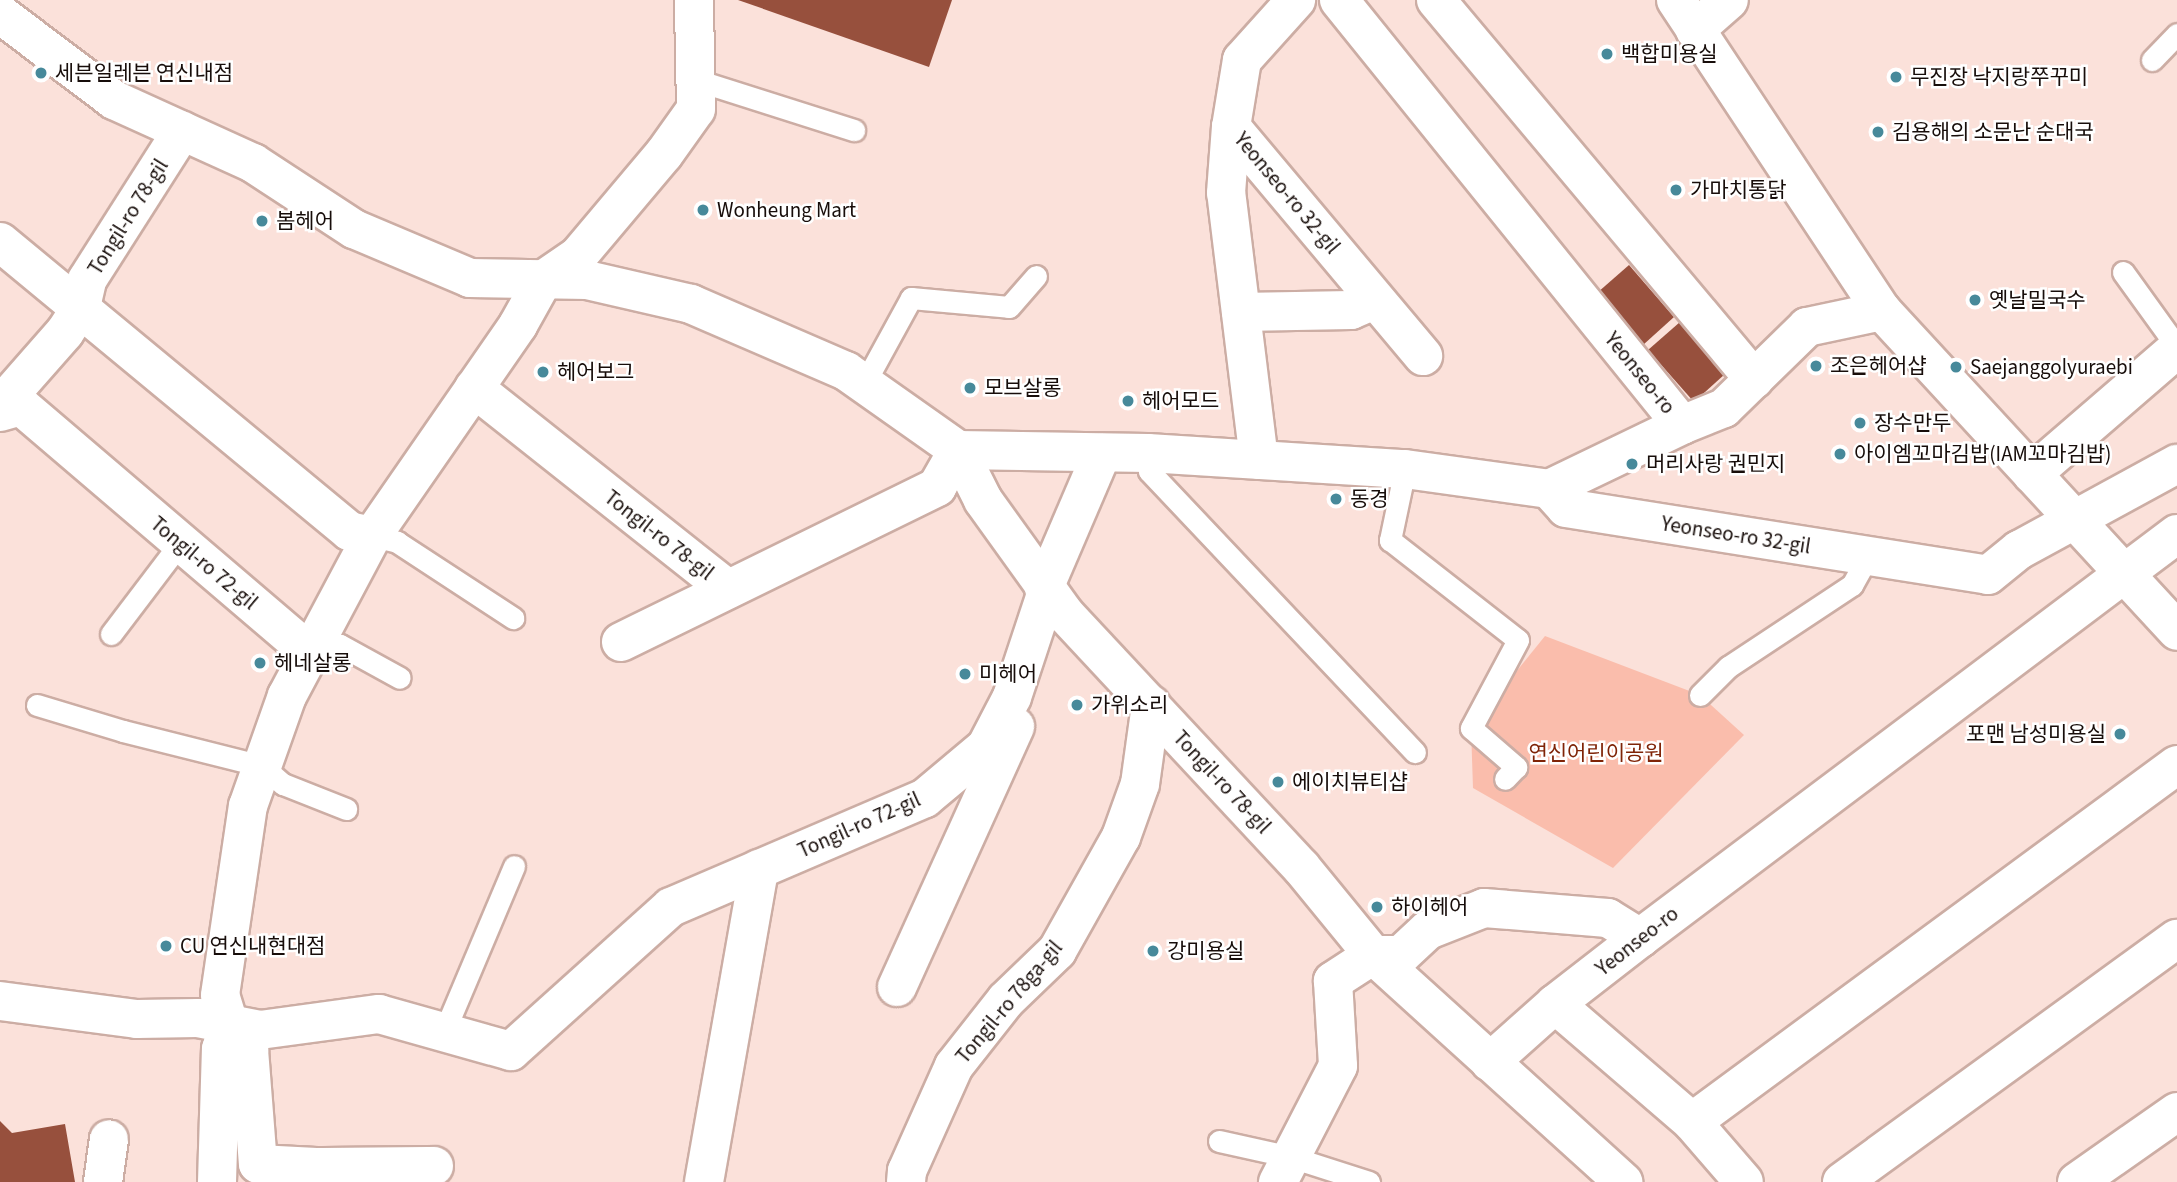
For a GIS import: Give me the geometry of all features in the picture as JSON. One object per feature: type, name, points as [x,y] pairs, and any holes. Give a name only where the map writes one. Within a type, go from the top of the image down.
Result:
[{"type":"street","points":[[434,1166],[317,1175],[258,1164],[249,1050],[229,1024],[220,995],[248,806],[287,696],[372,536],[518,325],[543,279],[578,256],[664,154],[696,109],[694,0]]},
{"type":"street","points":[[1231,127],[1242,60],[1296,0]]},
{"type":"street","name":"Yeonseo-ro","points":[[1339,0],[1682,425],[1724,408],[1807,327],[1881,311]]},
{"type":"street","points":[[1436,0],[1754,379]]},
{"type":"street","points":[[1729,0],[1686,15],[1881,311],[2177,631]]},
{"type":"street","name":"Tongil-ro 78-gil","points":[[0,14],[114,100],[253,163],[354,229],[470,278],[587,281],[691,304],[846,372],[958,450],[983,500],[1052,598],[1301,867],[1373,955],[1490,1062],[1609,1177]]},
{"type":"street","name":"Yeonseo-ro 32-gil","points":[[1231,127],[1423,356]]},
{"type":"street","name":"Yeonseo-ro 32-gil","points":[[1231,127],[1226,193],[1259,460]]},
{"type":"street","name":"Tongil-ro 78-gil","points":[[0,406],[65,332],[80,307],[88,280],[182,131]]},
{"type":"street","points":[[0,242],[349,531],[372,536]]},
{"type":"street","points":[[1241,312],[1351,310],[1376,300]]},
{"type":"street","points":[[2032,474],[2177,348]]},
{"type":"street","name":"Tongil-ro 78-gil","points":[[474,388],[728,589],[937,486],[958,450]]},
{"type":"street","name":"Tongil-ro 72-gil","points":[[0,412],[21,407],[310,653]]},
{"type":"street","points":[[1549,489],[1682,425]]},
{"type":"street","name":"Yeonseo-ro 32-gil","points":[[958,450],[1148,453],[1405,469],[1549,489],[1566,508],[1988,575],[2019,550],[2177,464]]},
{"type":"street","points":[[897,987],[1052,598],[1102,453]]},
{"type":"street","name":"Yeonseo-ro","points":[[1490,1062],[1555,1004],[1640,938],[2177,534]]},
{"type":"street","points":[[621,642],[728,589]]},
{"type":"street","name":"Tongil-ro 72-gil","points":[[0,1001],[136,1019],[198,1018],[260,1030],[379,1014],[512,1051],[670,907],[925,798],[986,747],[1012,697],[1052,598]]},
{"type":"street","name":"Tongil-ro 78ga-gil","points":[[906,1182],[907,1171],[954,1066],[1006,1000],[1057,951],[1121,837],[1140,784],[1151,705]]},
{"type":"street","points":[[1692,1122],[2177,765]]},
{"type":"street","points":[[704,1182],[759,869]]},
{"type":"street","points":[[1284,1169],[1338,1066],[1333,981],[1373,955],[1401,955],[1428,930],[1484,908],[1608,918],[1640,938]]},
{"type":"street","points":[[1842,1182],[2177,939]]},
{"type":"street","points":[[1555,1004],[1692,1122],[1744,1182]]},
{"type":"street","points":[[217,1182],[221,1049],[229,1024]]},
{"type":"street","points":[[2077,1182],[2177,1112]]},
{"type":"street","points":[[103,1182],[109,1139]]},
{"type":"lane","points":[[2152,60],[2177,34]]},
{"type":"lane","points":[[696,80],[854,130]]},
{"type":"lane","points":[[2123,272],[2177,348]]},
{"type":"lane","points":[[864,384],[911,298],[1009,307],[1036,276]]},
{"type":"lane","points":[[1148,453],[1149,471],[1415,751]]},
{"type":"lane","points":[[1405,469],[1390,540],[1518,640],[1471,728],[1516,767],[1505,779]]},
{"type":"lane","points":[[372,536],[397,542],[513,618]]},
{"type":"lane","points":[[111,634],[180,543]]},
{"type":"lane","points":[[1700,695],[1728,667],[1852,585],[1868,556]]},
{"type":"lane","points":[[310,653],[340,645],[400,678]]},
{"type":"lane","points":[[37,705],[123,731],[262,766],[284,784],[346,809]]},
{"type":"lane","points":[[444,1032],[514,866]]},
{"type":"lane","points":[[1219,1142],[1284,1169],[1369,1182]]},
{"type":"green space","name":"연신어린이공원","points":[[1545,636],[1700,695],[1744,735],[1613,868],[1473,788],[1471,728]]},
{"type":"building","points":[[738,0],[952,0],[929,67]]},
{"type":"building","points":[[1629,265],[1674,317],[1643,345],[1597,293]]},
{"type":"building","points":[[1680,322],[1725,374],[1694,402],[1648,350]]},
{"type":"building","points":[[0,1121],[12,1133],[65,1124],[75,1182],[0,1182]]},
{"type":"place","name":"백합미용실","points":[[1607,54]]},
{"type":"place","name":"세븐일레븐 연신내점","points":[[41,73]]},
{"type":"place","name":"무진장 낙지랑쭈꾸미","points":[[1896,77]]},
{"type":"place","name":"김용해의 소문난 순대국","points":[[1878,132]]},
{"type":"place","name":"가마치통닭","points":[[1676,190]]},
{"type":"place","name":"Wonheung Mart","points":[[703,210]]},
{"type":"place","name":"봄헤어","points":[[262,221]]},
{"type":"place","name":"옛날밀국수","points":[[1975,300]]},
{"type":"place","name":"조은헤어샵","points":[[1816,366]]},
{"type":"place","name":"Saejanggolyuraebi","points":[[1956,367]]},
{"type":"place","name":"헤어보그","points":[[543,372]]},
{"type":"place","name":"모브살롱","points":[[970,388]]},
{"type":"place","name":"헤어모드","points":[[1128,401]]},
{"type":"place","name":"장수만두","points":[[1860,423]]},
{"type":"place","name":"아이엠꼬마김밥(IAM꼬마김밥)","points":[[1840,454]]},
{"type":"place","name":"머리사랑 권민지","points":[[1632,464]]},
{"type":"place","name":"동경","points":[[1336,499]]},
{"type":"place","name":"헤네살롱","points":[[260,663]]},
{"type":"place","name":"미헤어","points":[[965,674]]},
{"type":"place","name":"가위소리","points":[[1077,705]]},
{"type":"place","name":"포맨 남성미용실","points":[[2120,734]]},
{"type":"place","name":"에이치뷰티샵","points":[[1278,782]]},
{"type":"place","name":"하이헤어","points":[[1377,907]]},
{"type":"place","name":"CU 연신내현대점","points":[[166,946]]},
{"type":"place","name":"강미용실","points":[[1153,951]]}]
